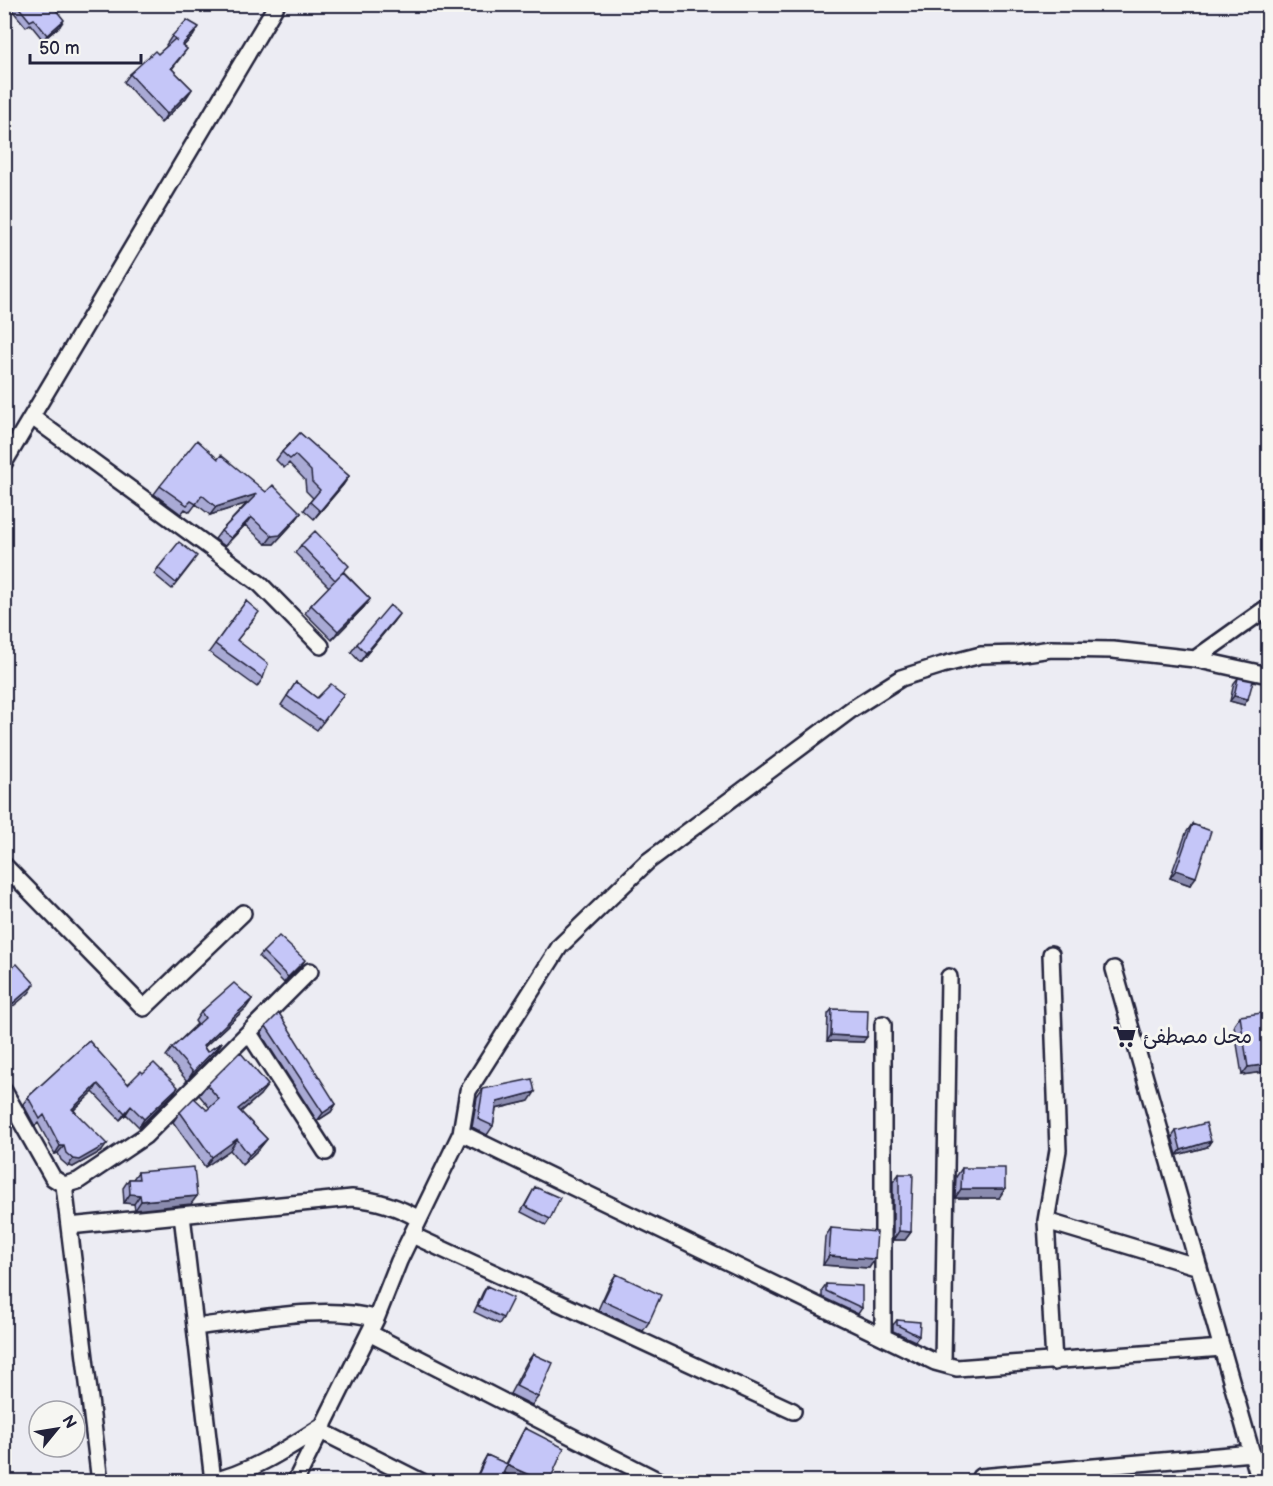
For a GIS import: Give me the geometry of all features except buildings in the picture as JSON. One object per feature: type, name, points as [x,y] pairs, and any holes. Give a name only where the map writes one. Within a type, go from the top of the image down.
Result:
[{"type":"street","points":[[4,463],[277,4]]},
{"type":"street","points":[[32,417],[260,584],[321,646]]},
{"type":"street","points":[[1195,659],[1269,607]]},
{"type":"street","points":[[295,1482],[376,1319],[419,1219],[461,1133],[468,1091],[560,946],[648,862],[852,709],[901,678],[981,655],[1017,654],[1051,649],[1113,650],[1195,659],[1269,675]]},
{"type":"street","points":[[4,865],[144,1008],[243,913]]},
{"type":"street","points":[[1051,954],[1058,1150],[1046,1221],[1054,1362]]},
{"type":"street","points":[[1114,969],[1260,1482]]},
{"type":"street","points":[[4,1091],[53,1178],[64,1185],[78,1181],[145,1136],[310,971]]},
{"type":"street","points":[[943,1364],[949,977]]},
{"type":"street","points":[[882,1336],[883,1024]]},
{"type":"street","points":[[249,1033],[326,1152]]},
{"type":"street","points":[[461,1133],[882,1336],[943,1364],[957,1368],[1222,1348]]},
{"type":"street","points":[[64,1185],[100,1482]]},
{"type":"street","points":[[69,1227],[352,1198],[373,1199],[397,1207],[419,1219]]},
{"type":"street","points":[[182,1215],[211,1481],[226,1478],[279,1453],[323,1428]]},
{"type":"street","points":[[1046,1221],[1199,1267]]},
{"type":"street","points":[[412,1235],[793,1411]]},
{"type":"street","points":[[195,1327],[330,1312],[360,1313],[376,1319]]},
{"type":"street","points":[[369,1333],[659,1481]]},
{"type":"street","points":[[323,1428],[422,1482]]},
{"type":"street","points":[[980,1477],[1252,1453]]},
{"type":"place","name":"محل مصطفئ","points":[[1125,1037]]}]
